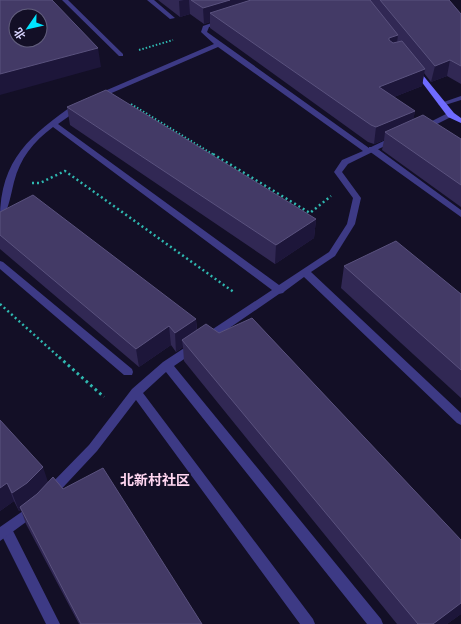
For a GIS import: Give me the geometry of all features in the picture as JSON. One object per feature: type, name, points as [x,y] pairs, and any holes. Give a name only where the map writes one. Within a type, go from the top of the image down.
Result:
[{"type":"street","points":[[65,0],[121,55]]},
{"type":"street","points":[[150,0],[172,18]]},
{"type":"street","points":[[229,19],[206,26],[204,32],[461,214]]},
{"type":"street","points":[[0,216],[18,160],[31,142],[53,124],[87,100],[219,44]]},
{"type":"street","points":[[411,64],[451,115],[461,121]]},
{"type":"street","points":[[442,104],[461,98]]},
{"type":"street","points":[[417,130],[451,115]]},
{"type":"street","points":[[53,124],[280,291]]},
{"type":"street","points":[[53,624],[3,533],[38,506],[93,448],[136,392],[167,365],[254,306],[280,291],[332,254],[351,224],[357,198],[338,172],[345,162],[404,135]]},
{"type":"street","points":[[0,264],[128,372]]},
{"type":"street","points":[[306,273],[461,420]]},
{"type":"street","points":[[167,365],[376,624]]},
{"type":"street","points":[[136,392],[308,624]]},
{"type":"path","points":[[108,90],[310,212],[336,192],[349,187]]},
{"type":"path","points":[[40,183],[65,171],[254,306]]},
{"type":"path","points":[[0,304],[121,412]]},
{"type":"building","points":[[0,0],[52,0],[98,48],[0,74]]},
{"type":"building","points":[[191,0],[230,0],[203,8]]},
{"type":"building","points":[[251,0],[370,0],[398,35],[389,38],[389,40],[393,43],[402,41],[425,69],[379,87],[415,111],[376,127],[371,125],[210,13]]},
{"type":"building","points":[[380,0],[449,0],[461,14],[461,66],[450,60],[435,66]]},
{"type":"building","points":[[106,90],[316,219],[276,245],[67,107]]},
{"type":"building","points":[[423,115],[461,139],[461,185],[385,132]]},
{"type":"building","points":[[33,195],[196,319],[175,333],[169,326],[136,349],[0,235],[0,212]]},
{"type":"building","points":[[396,241],[461,294],[461,370],[344,266]]},
{"type":"building","points":[[252,318],[461,540],[461,603],[433,624],[418,624],[182,340],[206,324],[219,333]]},
{"type":"building","points":[[0,420],[43,467],[27,483],[12,493],[7,483],[0,488]]},
{"type":"building","points":[[103,468],[202,624],[81,624],[20,507],[37,494],[53,477],[63,489]]},
{"type":"district","name":"北新村社区","points":[[155,480]]}]
